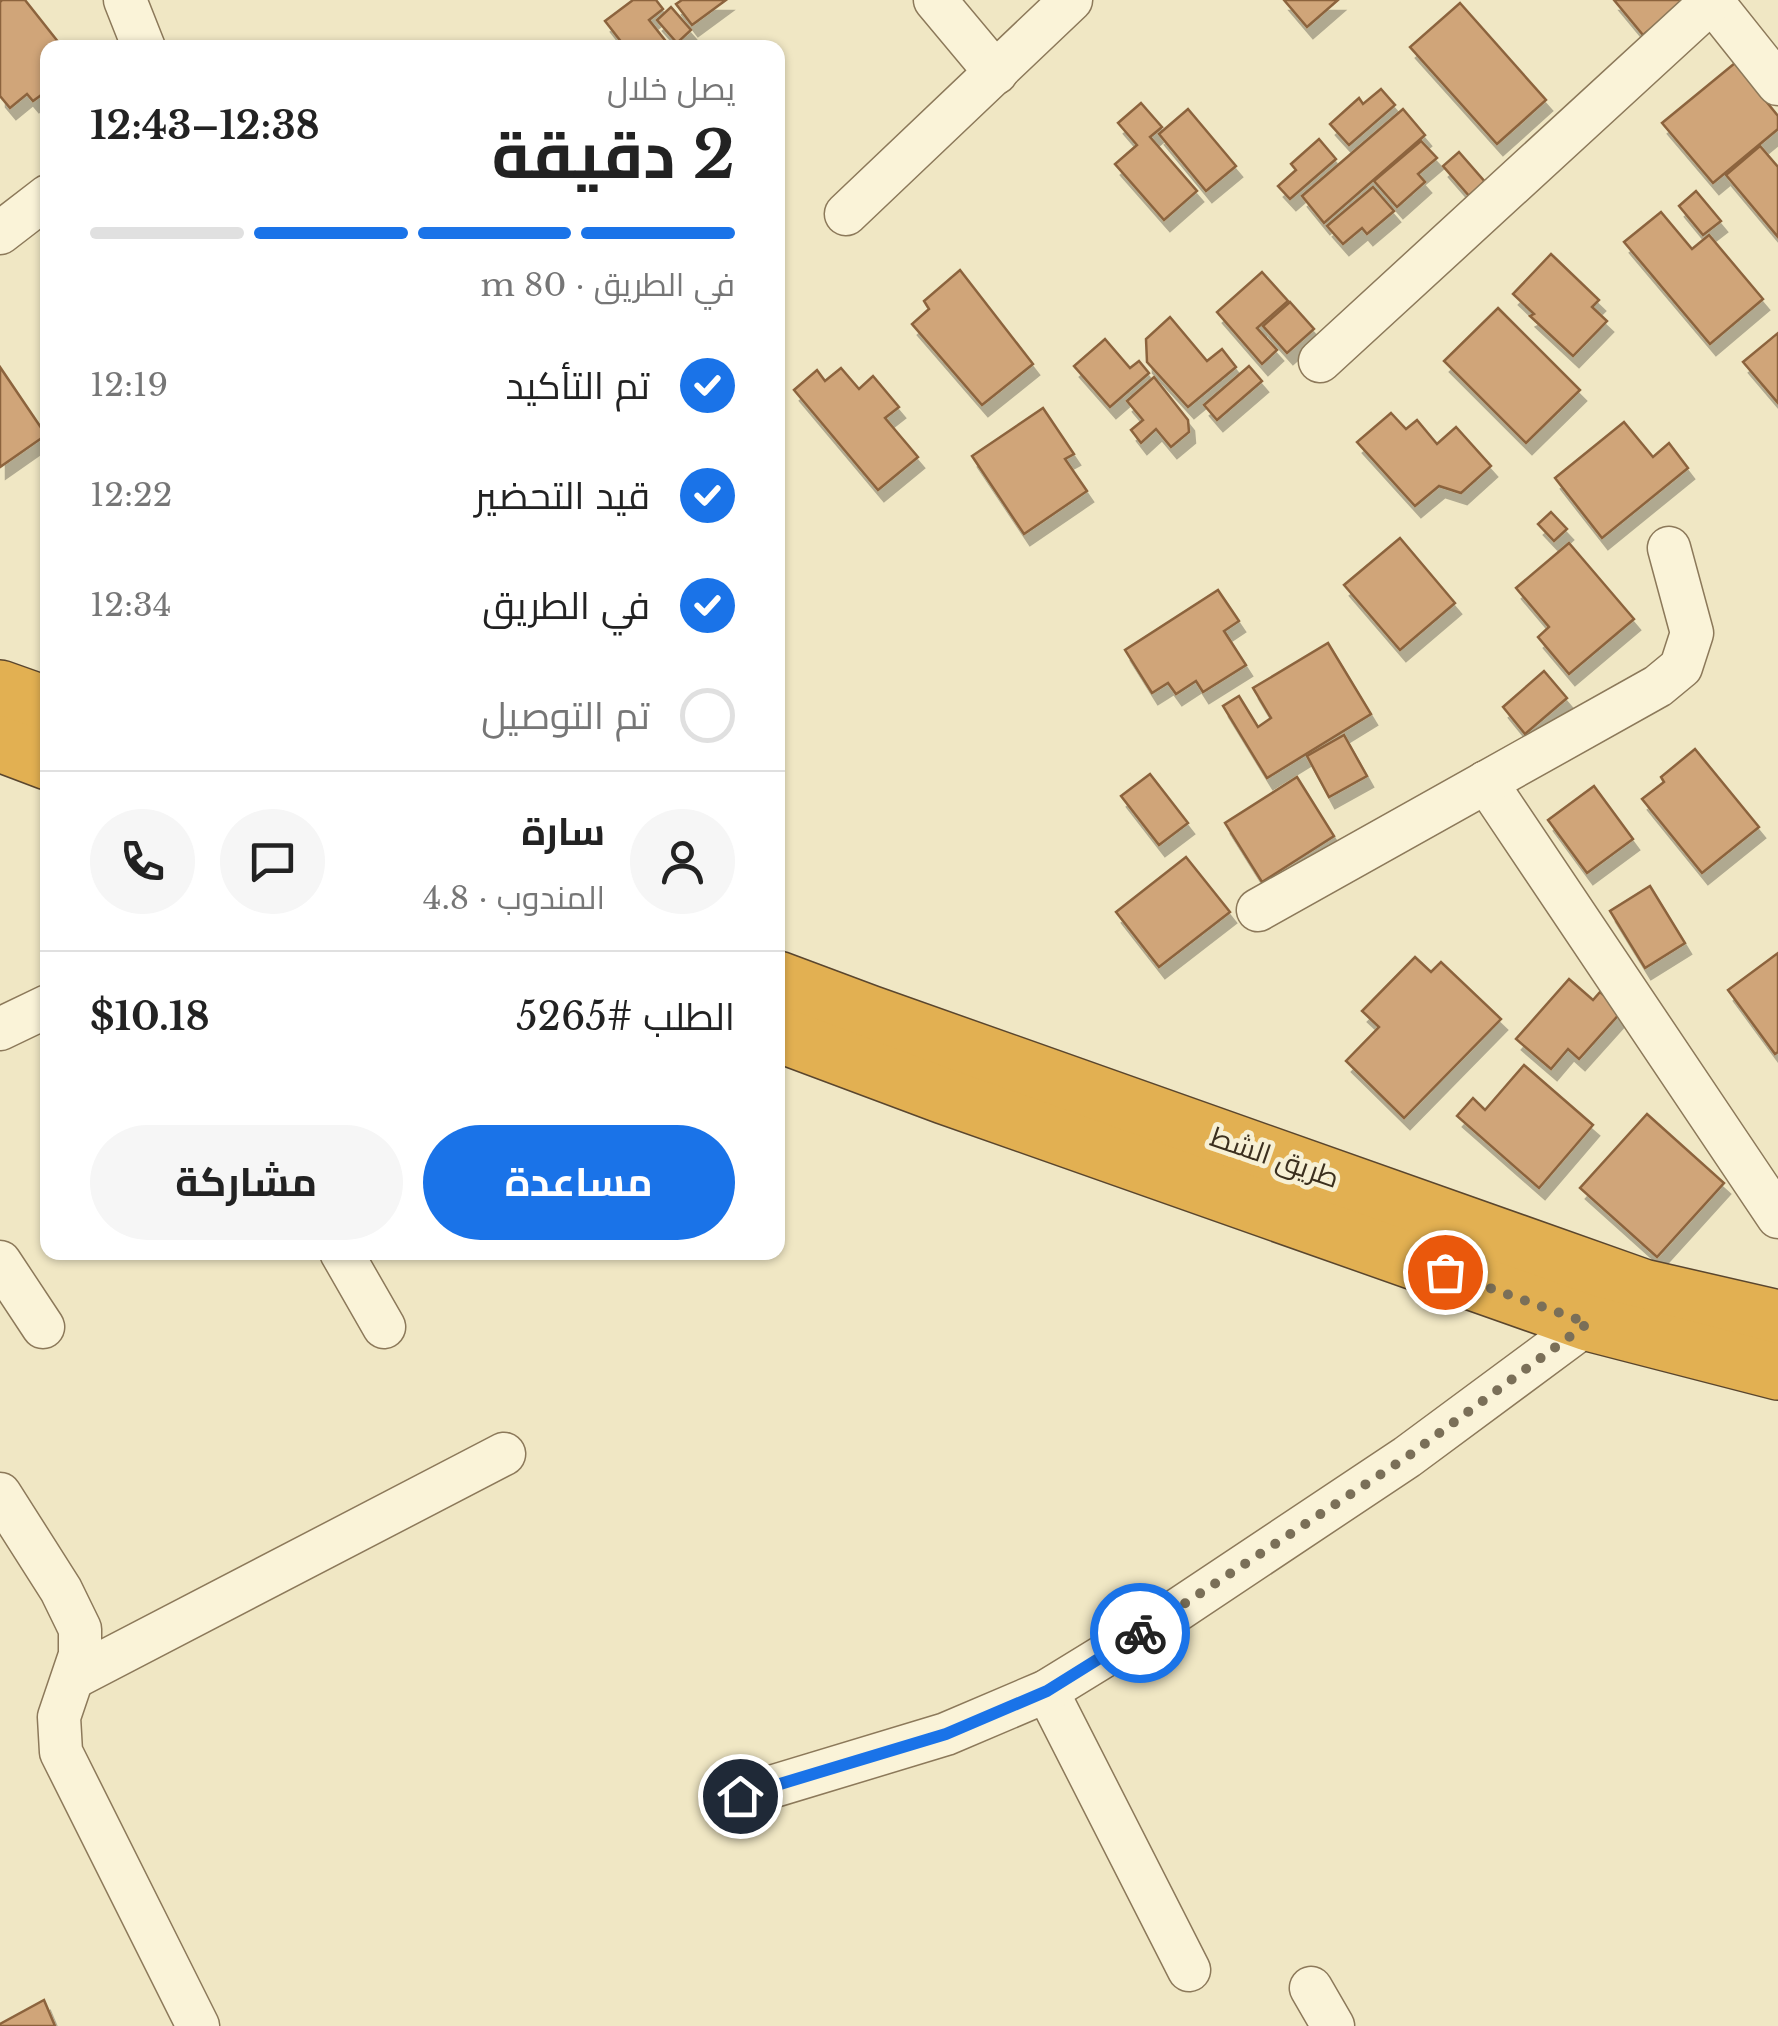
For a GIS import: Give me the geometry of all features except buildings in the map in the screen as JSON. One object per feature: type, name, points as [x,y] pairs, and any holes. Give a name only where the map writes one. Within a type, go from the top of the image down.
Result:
[{"type":"highway","points":[[0,688],[40,702]]},
{"type":"highway","points":[[0,744],[40,759]]},
{"type":"highway","name":"طريق الشط","points":[[785,981],[1642,1286],[1778,1318]]},
{"type":"highway","name":"طريق الشط","points":[[785,1037],[1588,1323],[1778,1372]]},
{"type":"street","points":[[125,0],[141,40]]},
{"type":"street","points":[[934,0],[996,73]]},
{"type":"street","points":[[846,214],[1071,0]]},
{"type":"street","points":[[1320,361],[1712,0],[1778,84]]},
{"type":"street","points":[[0,233],[40,202]]},
{"type":"street","points":[[1258,910],[1658,686],[1681,668],[1692,633],[1669,548]]},
{"type":"street","points":[[1486,782],[1778,1217]]},
{"type":"street","points":[[0,1029],[40,1010]]},
{"type":"street","points":[[346,1260],[384,1327]]},
{"type":"street","points":[[0,1262],[43,1327]]},
{"type":"street","points":[[740,1796],[946,1734],[1047,1691],[1161,1621],[1407,1457],[1588,1323]]},
{"type":"street","points":[[73,1678],[504,1454]]},
{"type":"street","points":[[0,1494],[61,1590],[80,1629],[80,1655],[59,1717],[61,1752],[198,2026]]},
{"type":"street","points":[[1047,1691],[1189,1970]]},
{"type":"street","points":[[1311,1988],[1333,2026]]},
{"type":"way so far","points":[[1140,1633],[1407,1457],[1588,1323],[1445,1272]]},
{"type":"route","points":[[740,1796],[946,1734],[1047,1691],[1140,1633]]}]
